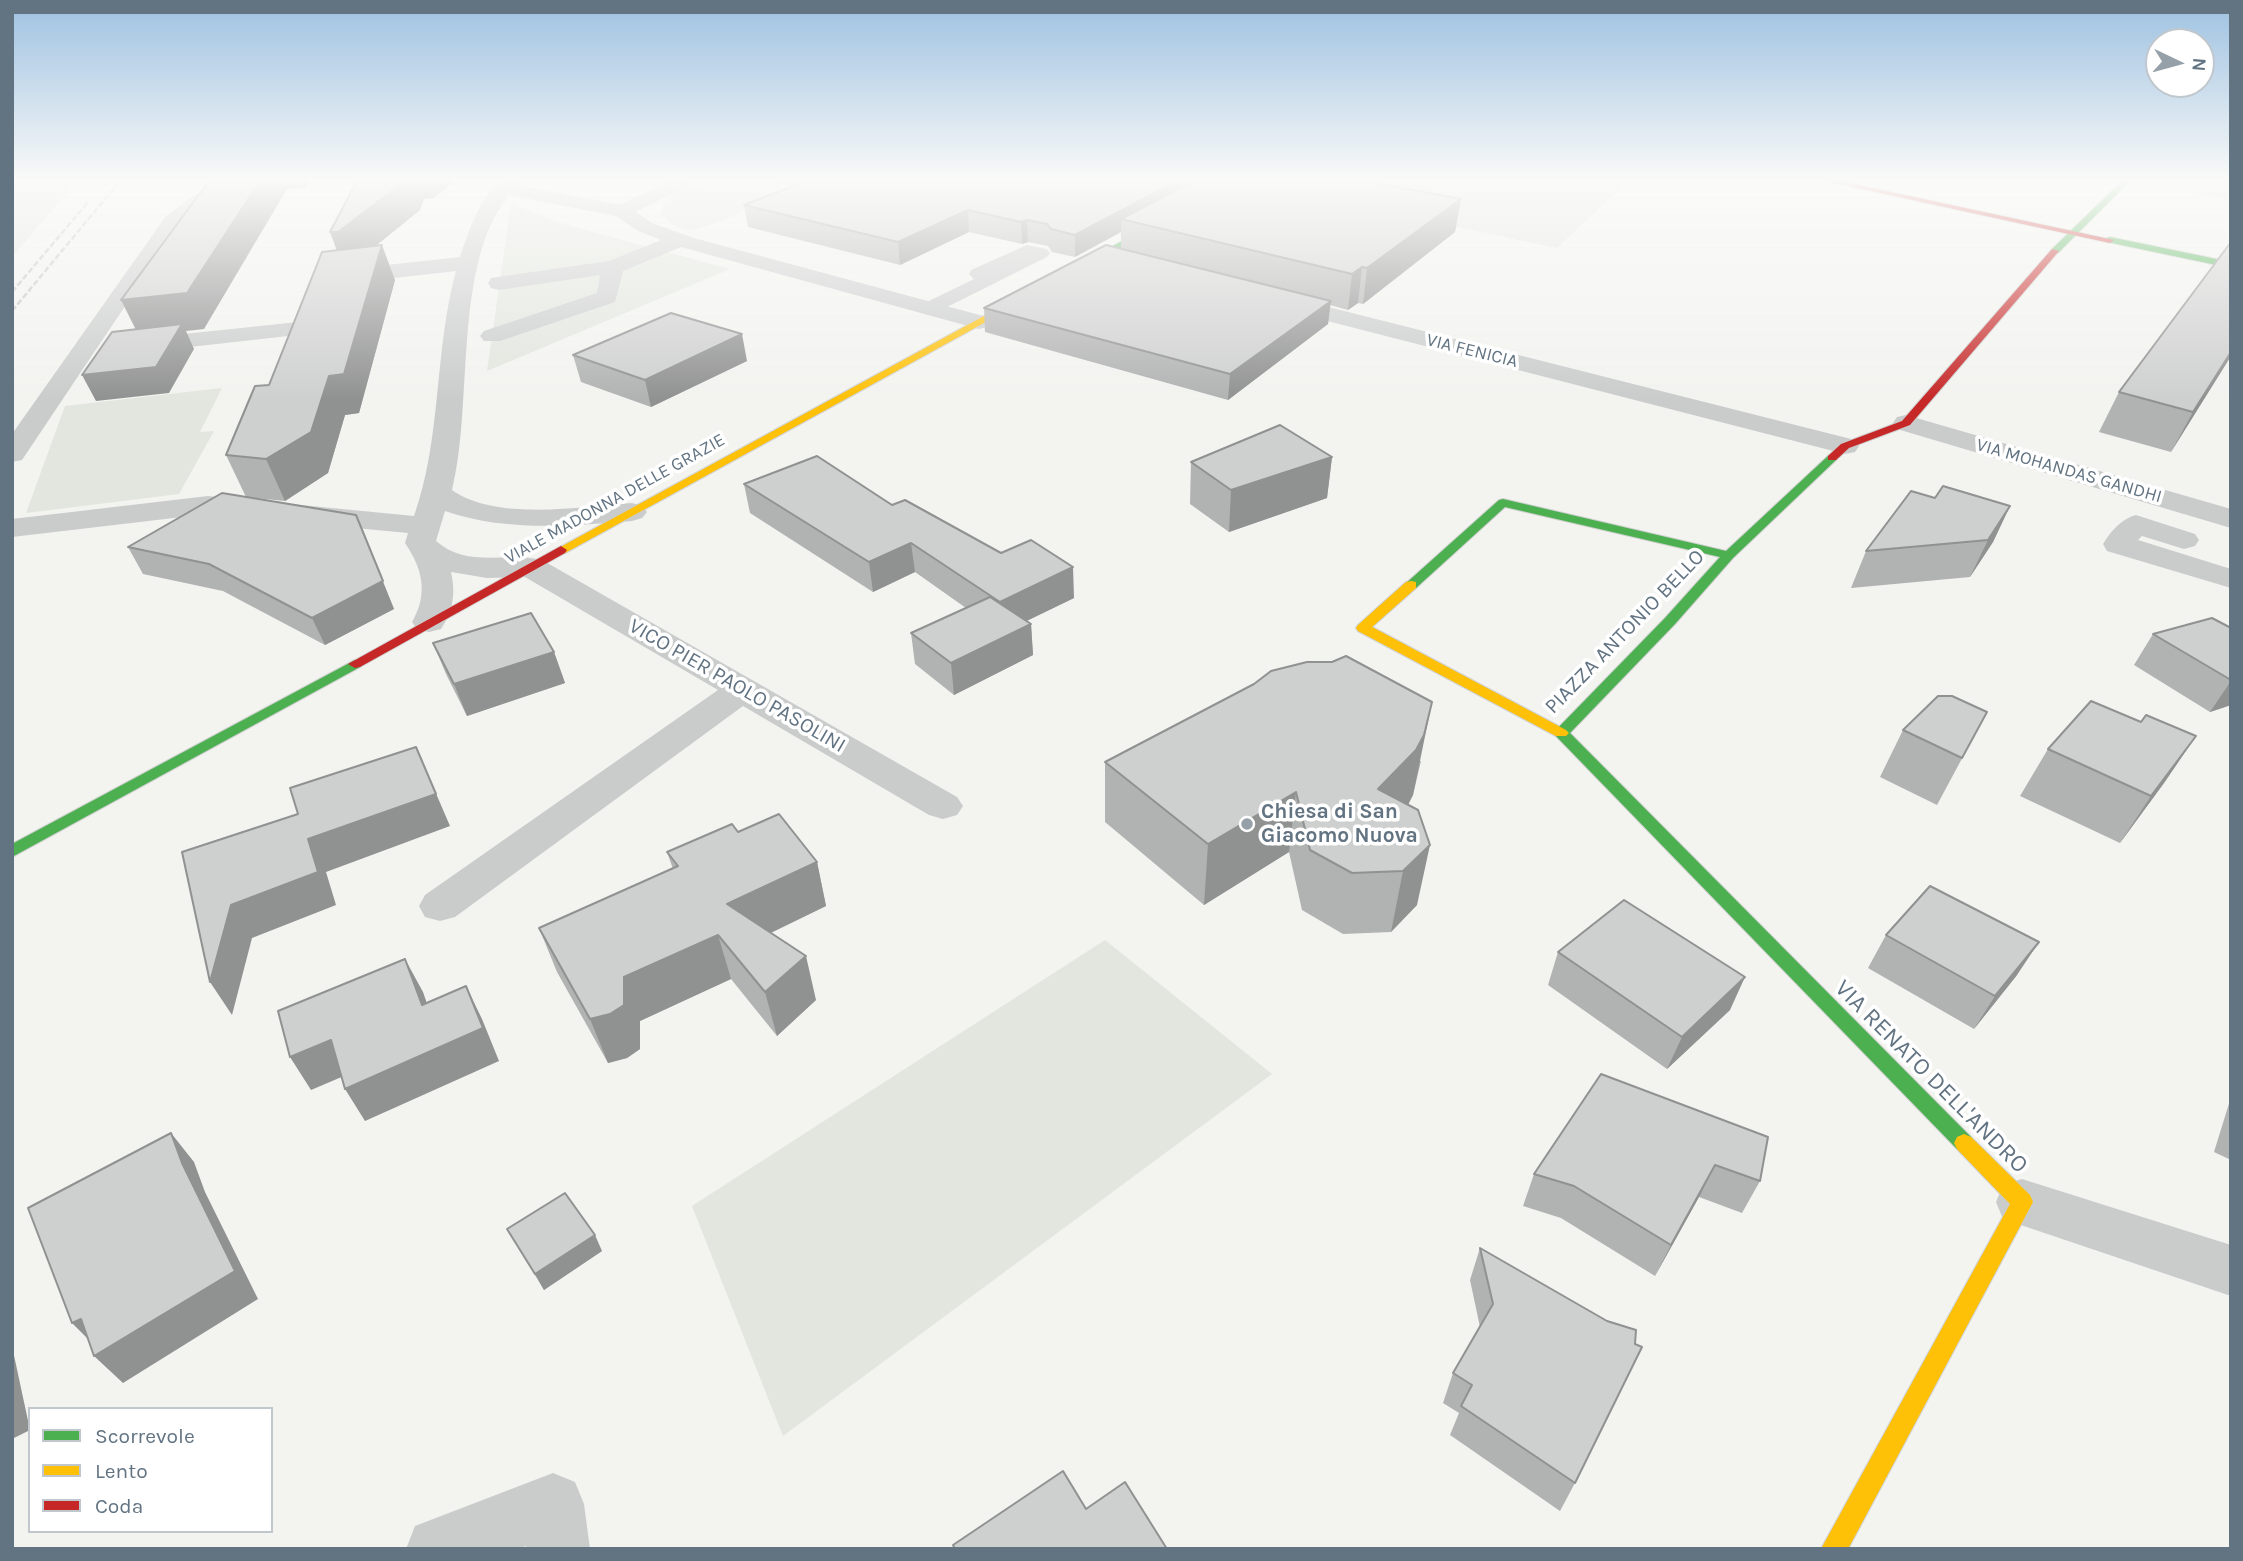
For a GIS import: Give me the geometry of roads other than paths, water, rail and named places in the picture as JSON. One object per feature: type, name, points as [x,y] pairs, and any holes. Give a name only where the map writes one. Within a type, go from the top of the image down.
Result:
[{"type":"street","points":[[12,454],[150,254]]},
{"type":"street","points":[[429,622],[434,614],[439,587],[428,540],[442,472],[467,263],[471,254]]},
{"type":"street","points":[[499,283],[613,267],[645,254]]},
{"type":"street","points":[[730,254],[979,322]]},
{"type":"street","name":"VIALE MADONNA DELLE GRAZIE","points":[[12,850],[1103,254]]},
{"type":"street","points":[[1729,555],[1845,446],[1906,423],[2052,254]]},
{"type":"street","points":[[2177,254],[2231,265]]},
{"type":"street","points":[[1099,256],[1138,266]]},
{"type":"street","points":[[320,279],[467,263]]},
{"type":"street","points":[[607,298],[613,267]]},
{"type":"street","points":[[492,336],[607,298],[629,288]]},
{"type":"street","name":"VIA FENICIA","points":[[1255,296],[1845,446]]},
{"type":"street","points":[[82,352],[298,329]]},
{"type":"street","name":"VIA MOHANDAS GANDHI","points":[[1906,423],[2231,519]]},
{"type":"street","points":[[12,528],[208,505],[428,540],[466,566],[503,570],[538,563],[549,544],[545,530],[529,520],[468,511],[445,502],[436,492]]},
{"type":"street","name":"PIAZZA ANTONIO BELLO","points":[[1503,503],[1729,555],[1670,621],[1561,733],[1363,628],[1503,503]]},
{"type":"street","points":[[508,516],[632,512]]},
{"type":"street","points":[[2184,540],[2136,524],[2118,544],[2231,579]]},
{"type":"street","name":"VICO PIER PAOLO PASOLINI","points":[[538,563],[743,690],[943,806]]},
{"type":"street","points":[[440,906],[743,690]]},
{"type":"street","name":"VIA RENATO DELL'ANDRO","points":[[1561,733],[2022,1202],[1834,1549]]},
{"type":"street","points":[[2022,1202],[2231,1270]]},
{"type":"street","points":[[438,1549],[553,1504],[558,1549]]},
{"type":"lane","points":[[930,308],[993,277]]},
{"type":"railway","points":[[12,292],[44,254]]},
{"type":"railway","points":[[12,311],[59,254]]},
{"type":"place","name":"Chiesa di San Giacomo Nuova","points":[[1247,824]]}]
